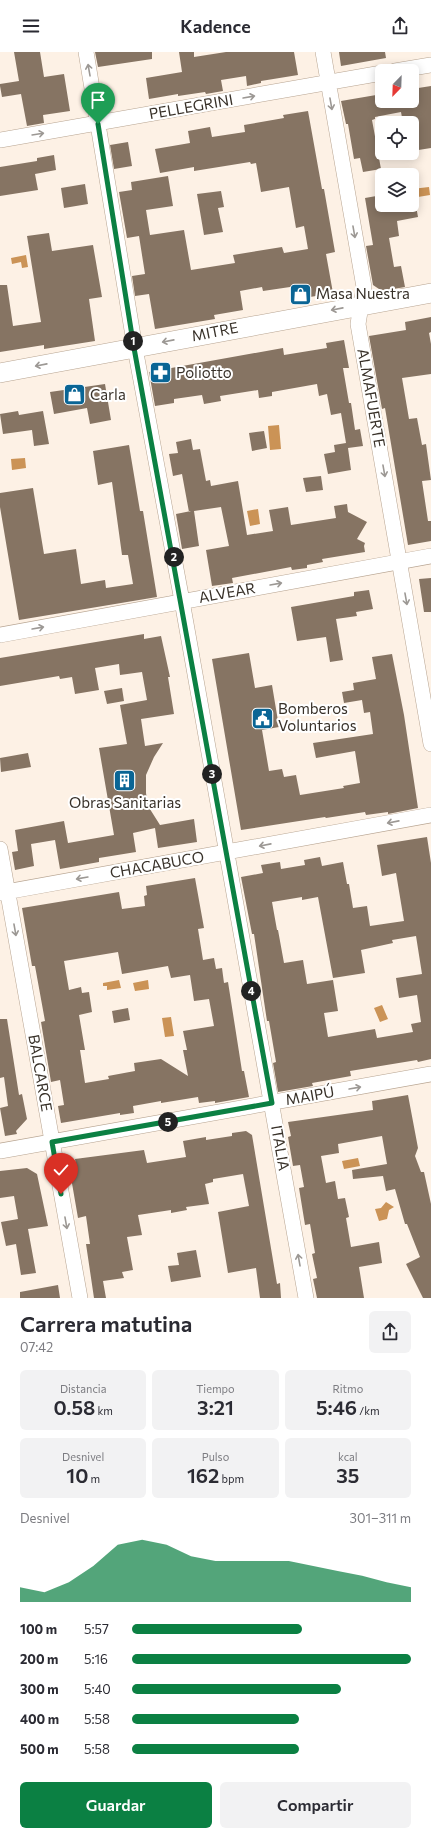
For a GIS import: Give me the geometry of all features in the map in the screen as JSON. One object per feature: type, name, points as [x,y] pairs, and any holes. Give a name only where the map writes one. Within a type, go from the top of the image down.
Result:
[{"type":"street","name":"ITALIA","points":[[86,52],[134,348],[182,601],[306,1298]]},
{"type":"street","name":"ALMAFUERTE","points":[[323,52],[364,287],[358,324],[431,744]]},
{"type":"street","points":[[419,67],[431,65]]},
{"type":"street","name":"PELLEGRINI","points":[[0,140],[375,74]]},
{"type":"street","name":"MITRE","points":[[0,373],[431,293]]},
{"type":"street","name":"ALVEAR","points":[[0,635],[431,556]]},
{"type":"street","name":"CHACABUCO","points":[[4,892],[431,815]]},
{"type":"street","name":"BALCARCE","points":[[0,849],[4,892],[80,1298]]},
{"type":"street","name":"MAIPÚ","points":[[0,1151],[431,1076]]},
{"type":"shaded area","points":[[429,187],[430,195],[419,197],[419,188]]},
{"type":"shaded area","points":[[26,255],[28,267],[22,268],[21,262],[12,264],[11,258]]},
{"type":"shaded area","points":[[279,425],[281,449],[270,450],[268,426]]},
{"type":"shaded area","points":[[25,458],[26,468],[12,470],[11,459]]},
{"type":"shaded area","points":[[258,509],[260,524],[250,526],[247,511]]},
{"type":"shaded area","points":[[119,980],[121,988],[107,990],[107,986],[103,986],[103,983]]},
{"type":"shaded area","points":[[148,980],[149,989],[135,991],[133,983]]},
{"type":"shaded area","points":[[382,1005],[388,1019],[380,1022],[374,1008]]},
{"type":"shaded area","points":[[171,1017],[174,1036],[165,1037],[162,1018]]},
{"type":"shaded area","points":[[358,1158],[360,1166],[344,1169],[342,1161]]},
{"type":"shaded area","points":[[386,1202],[394,1207],[389,1210],[387,1219],[379,1221],[375,1209],[381,1208]]},
{"type":"building","points":[[14,52],[40,52],[44,77],[64,74],[70,111],[43,115],[44,123],[27,126],[21,94],[2,97],[0,86],[0,84],[19,81]]},
{"type":"building","points":[[95,52],[152,52],[152,59],[98,67]]},
{"type":"building","points":[[179,52],[194,52],[194,57],[226,52],[294,52],[298,75],[261,81],[261,83],[247,86],[246,76],[221,80],[223,91],[178,96],[178,94],[149,99],[146,78],[182,72]]},
{"type":"building","points":[[339,52],[385,52],[386,58],[341,66]]},
{"type":"building","points":[[431,86],[431,148],[419,150],[419,116],[402,116],[401,112],[375,116],[375,119],[372,120],[375,136],[375,160],[379,160],[381,168],[375,168],[375,170],[363,172],[360,158],[354,159],[348,124],[346,124],[341,101],[375,95],[375,108],[419,108],[419,88]]},
{"type":"building","points":[[308,111],[335,252],[326,254],[333,293],[293,300],[290,287],[263,291],[262,287],[240,291],[243,310],[214,315],[215,319],[155,329],[149,294],[135,296],[132,276],[145,274],[139,236],[127,238],[119,192],[132,190],[131,182],[168,176],[173,206],[146,210],[150,235],[184,230],[191,270],[235,263],[233,255],[282,247],[284,253],[308,249],[304,226],[296,228],[289,187],[261,192],[256,163],[251,164],[250,162],[194,171],[194,167],[160,173],[155,149],[190,143],[188,131],[210,127],[212,137],[245,132],[244,125],[284,118],[283,115]]},
{"type":"building","points":[[128,142],[132,166],[114,169],[110,145]]},
{"type":"building","points":[[54,155],[56,170],[35,174],[38,190],[0,196],[0,167],[37,161],[37,158]]},
{"type":"building","points":[[85,184],[88,204],[64,208],[61,188]]},
{"type":"building","points":[[221,191],[224,207],[218,208],[223,232],[204,235],[197,194]]},
{"type":"building","points":[[375,196],[375,212],[417,212],[418,217],[397,221],[399,236],[389,238],[394,267],[401,266],[405,287],[382,291],[373,285],[366,246],[373,245],[365,198]]},
{"type":"building","points":[[49,233],[52,251],[93,245],[102,297],[89,299],[95,341],[44,349],[44,345],[0,352],[0,285],[7,285],[13,326],[41,322],[27,236]]},
{"type":"building","points":[[431,317],[431,332],[429,333],[431,344],[431,374],[402,378],[409,419],[417,418],[422,445],[426,444],[431,480],[422,481],[428,521],[431,521],[431,541],[408,545],[385,408],[382,409],[369,336],[406,330],[405,322]]},
{"type":"building","points":[[344,340],[349,368],[343,368],[349,403],[351,403],[355,430],[360,429],[363,446],[348,448],[351,470],[328,474],[324,454],[335,452],[334,445],[346,443],[341,413],[331,415],[327,394],[319,396],[317,384],[272,392],[272,396],[259,398],[258,390],[220,396],[221,401],[204,404],[202,395],[174,399],[174,403],[155,406],[149,372],[283,348],[284,355],[327,348],[326,343]]},
{"type":"building","points":[[105,384],[111,420],[90,424],[87,408],[54,414],[50,392]]},
{"type":"building","points":[[18,411],[19,415],[43,411],[49,444],[34,446],[32,430],[3,434],[0,414]]},
{"type":"building","points":[[264,431],[267,448],[252,451],[249,433]]},
{"type":"building","points":[[191,439],[193,450],[200,449],[206,481],[210,480],[211,486],[238,481],[247,535],[273,531],[269,510],[288,507],[291,525],[336,518],[334,506],[347,504],[348,512],[367,522],[357,539],[365,543],[365,552],[322,559],[323,562],[307,565],[307,568],[292,570],[291,567],[232,578],[233,583],[212,586],[206,550],[229,546],[221,507],[194,511],[199,546],[182,549],[176,514],[189,511],[182,474],[173,476],[169,454],[178,453],[176,442]]},
{"type":"building","points":[[129,445],[140,511],[143,511],[157,597],[19,620],[0,507],[0,493],[33,488],[44,554],[76,549],[81,584],[105,580],[106,588],[133,584],[128,555],[122,555],[112,482],[98,485],[93,451]]},
{"type":"building","points":[[321,476],[323,490],[306,492],[303,478]]},
{"type":"building","points":[[431,578],[431,612],[424,612],[419,579]]},
{"type":"building","points":[[369,590],[373,609],[356,612],[357,616],[336,619],[343,660],[330,662],[326,637],[297,641],[291,607],[354,596],[354,592]]},
{"type":"building","points":[[144,634],[144,639],[161,636],[170,677],[168,677],[174,714],[141,719],[145,746],[163,743],[154,757],[146,775],[148,806],[160,825],[194,819],[197,842],[158,848],[155,828],[133,833],[136,852],[99,858],[99,862],[60,869],[55,840],[31,844],[34,866],[15,870],[12,852],[18,851],[15,830],[64,821],[68,843],[114,835],[99,748],[127,744],[120,705],[147,700],[142,672],[120,675],[119,664],[95,668],[99,690],[75,694],[72,677],[60,679],[59,676],[0,686],[0,658]]},
{"type":"building","points":[[249,653],[255,688],[272,685],[279,727],[262,730],[269,771],[282,769],[284,777],[296,775],[300,795],[344,788],[343,786],[360,783],[355,751],[316,758],[313,743],[373,734],[370,712],[364,713],[362,700],[344,703],[342,692],[354,690],[353,683],[376,679],[372,657],[392,654],[404,715],[418,808],[388,814],[388,812],[366,815],[365,812],[241,830],[212,659]]},
{"type":"building","points":[[122,688],[124,701],[107,704],[104,691]]},
{"type":"building","points":[[28,753],[31,767],[1,772],[0,758]]},
{"type":"building","points":[[427,837],[431,863],[431,1059],[350,1071],[351,1076],[312,1083],[313,1086],[278,1092],[273,1063],[276,1062],[269,1021],[267,1021],[254,934],[252,934],[241,877],[263,873],[261,865],[280,862],[281,869],[305,865],[304,860],[320,857],[322,866],[343,862],[353,908],[367,906],[370,926],[404,921],[396,873],[382,876],[377,845]],"holes":[[[302,897],[302,900],[318,897],[333,978],[365,973],[361,950],[393,943],[392,940],[416,936],[422,974],[396,978],[399,998],[417,995],[421,1022],[411,1024],[413,1032],[377,1038],[375,1029],[328,1037],[324,1013],[338,1011],[333,980],[307,984],[303,960],[284,963],[277,930],[272,902]]]},
{"type":"building","points":[[195,878],[204,928],[198,929],[203,960],[214,958],[216,969],[222,968],[224,983],[228,982],[242,1071],[244,1071],[249,1097],[215,1103],[215,1101],[199,1103],[198,1097],[161,1103],[161,1101],[133,1106],[134,1113],[120,1115],[120,1113],[61,1123],[58,1106],[64,1105],[60,1080],[51,1082],[41,1022],[45,1021],[35,966],[32,966],[22,908],[119,892],[122,909],[145,906],[144,896],[147,895],[146,886]],"holes":[[[118,952],[122,974],[168,966],[171,978],[190,975],[194,1001],[209,999],[214,1026],[183,1031],[187,1050],[183,1050],[188,1076],[161,1059],[134,1063],[135,1071],[108,1076],[109,1079],[85,1083],[80,1050],[85,1050],[79,1015],[92,1012],[89,992],[82,993],[81,987],[69,990],[64,961]]]},
{"type":"building","points":[[128,1008],[130,1020],[114,1023],[112,1011]]},
{"type":"building","points":[[0,1019],[7,1019],[19,1095],[22,1094],[27,1119],[16,1131],[17,1134],[5,1136],[0,1108],[8,1106],[4,1077],[0,1078]]},
{"type":"building","points":[[408,1095],[418,1148],[415,1156],[421,1172],[424,1172],[431,1204],[431,1298],[423,1298],[406,1264],[420,1257],[407,1224],[405,1224],[395,1189],[386,1191],[383,1176],[353,1179],[352,1170],[387,1164],[382,1136],[338,1144],[339,1153],[321,1156],[326,1183],[335,1181],[338,1199],[345,1198],[349,1217],[346,1218],[351,1247],[379,1242],[382,1263],[359,1267],[364,1298],[317,1298],[313,1279],[317,1278],[312,1254],[315,1253],[310,1224],[305,1225],[299,1188],[304,1187],[300,1165],[293,1166],[288,1137],[291,1136],[288,1122],[373,1110],[372,1101]]},
{"type":"building","points":[[246,1131],[252,1135],[277,1284],[280,1283],[281,1298],[260,1298],[256,1268],[228,1273],[218,1212],[249,1206],[243,1174],[213,1179],[213,1182],[205,1184],[209,1204],[186,1207],[187,1210],[171,1213],[171,1210],[138,1215],[142,1235],[127,1237],[133,1270],[122,1272],[124,1278],[103,1281],[106,1298],[94,1298],[86,1244],[90,1244],[86,1216],[78,1218],[69,1166],[76,1165],[75,1159],[144,1150],[147,1163],[186,1157],[183,1141],[206,1137],[206,1140],[232,1136],[232,1133]]},
{"type":"building","points":[[27,1168],[37,1174],[48,1226],[28,1229],[36,1273],[21,1275],[16,1244],[6,1246],[1,1222],[18,1219],[14,1196],[0,1198],[0,1171]]},
{"type":"building","points":[[196,1250],[201,1277],[171,1282],[168,1266],[179,1265],[177,1253]]},
{"type":"building","points":[[58,1285],[60,1298],[20,1298],[20,1292]]},
{"type":"place","name":"Masa Nuestra","points":[[300,294]]},
{"type":"place","name":"Poliotto","points":[[161,373]]},
{"type":"place","name":"Carla","points":[[75,395]]},
{"type":"place","name":"Bomberos Voluntarios","points":[[263,718]]},
{"type":"place","name":"Obras Sanitarias","points":[[125,780]]},
{"type":"route","points":[[61,1194],[52,1142],[272,1103],[182,601],[134,348],[98,124]]}]
